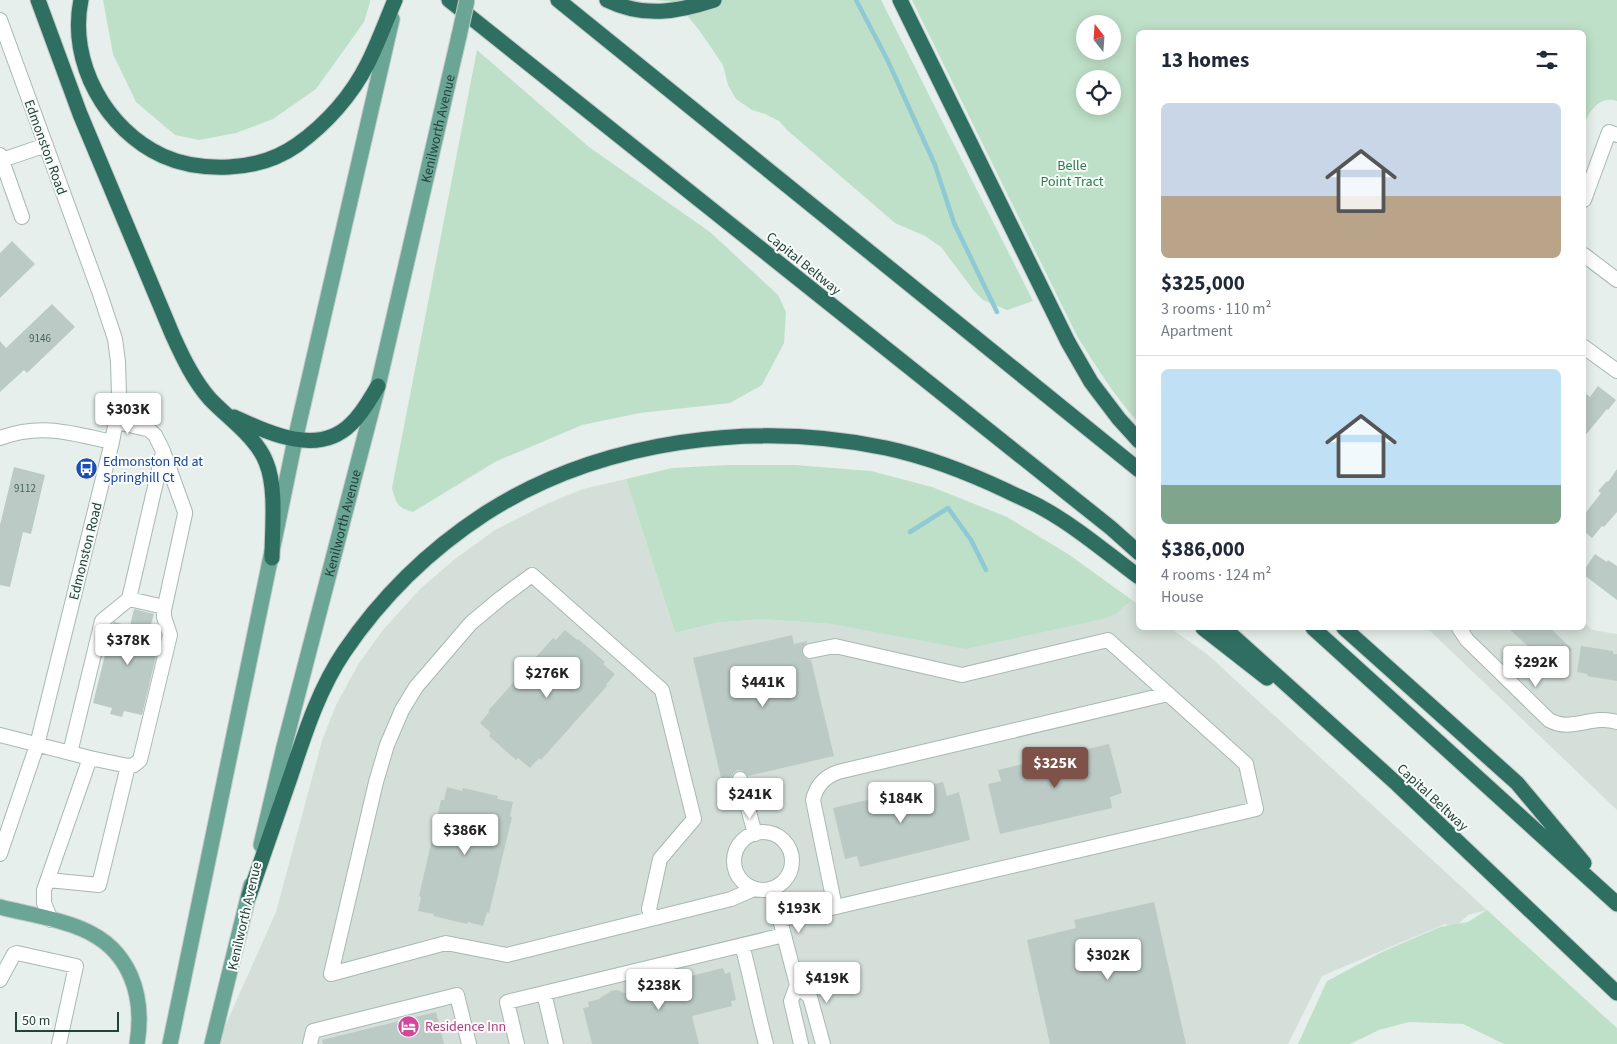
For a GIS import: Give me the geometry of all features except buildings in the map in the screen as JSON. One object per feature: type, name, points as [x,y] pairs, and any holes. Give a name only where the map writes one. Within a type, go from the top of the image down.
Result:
[{"type":"highway","points":[[38,0],[80,114],[186,364],[210,398],[254,443],[266,461],[272,490],[272,558]]},
{"type":"highway","points":[[82,0],[79,28],[82,53],[89,78],[101,101],[118,124],[138,142],[163,156],[189,164],[217,167],[243,166],[271,159],[296,146],[322,124],[347,97],[368,64],[395,0]]},
{"type":"highway","name":"Capital Beltway","points":[[449,0],[1136,550]]},
{"type":"highway","points":[[558,0],[1136,468]]},
{"type":"highway","points":[[606,0],[635,10],[665,12],[714,0]]},
{"type":"highway","points":[[900,0],[1068,342],[1091,382],[1136,438]]},
{"type":"highway","points":[[223,412],[257,428],[295,440],[316,441],[334,436],[350,425],[366,407],[378,386]]},
{"type":"highway","points":[[249,896],[310,720],[323,690],[342,655],[360,630],[391,592],[420,563],[454,536],[493,509],[557,476],[602,460],[648,448],[727,437],[787,436],[845,441],[887,448],[943,464],[987,481],[1043,508],[1080,532],[1136,575]]},
{"type":"highway","points":[[1206,630],[1397,784]]},
{"type":"highway","name":"Capital Beltway","points":[[1226,630],[1397,784],[1617,992]]},
{"type":"highway","points":[[1315,630],[1617,903]]},
{"type":"highway","points":[[1346,630],[1517,783],[1617,903]]},
{"type":"main road","points":[[170,1044],[295,440],[395,0]]},
{"type":"main road","name":"Kenilworth Avenue","points":[[212,1044],[284,746],[378,386],[467,0]]},
{"type":"main road","points":[[0,907],[80,928],[92,933],[107,944],[121,958],[133,980],[139,1002],[140,1016],[137,1044]]},
{"type":"main road","points":[[165,1044],[178,1009]]},
{"type":"street","name":"Edmonston Road","points":[[0,20],[115,339],[120,381],[118,410],[112,442],[37,745],[0,854]]},
{"type":"street","points":[[1586,195],[1609,132],[1617,135]]},
{"type":"street","points":[[22,216],[1,158],[46,145]]},
{"type":"street","points":[[1586,256],[1617,280]]},
{"type":"street","points":[[1586,349],[1617,371]]},
{"type":"street","points":[[0,735],[128,766],[134,765],[140,760],[170,635],[164,617],[164,607],[185,514],[163,451],[155,435],[148,430],[116,422]]},
{"type":"street","points":[[0,438],[31,430],[48,429],[112,442]]},
{"type":"street","points":[[70,753],[102,621],[129,599],[163,451]]},
{"type":"street","points":[[652,918],[650,909],[660,859],[694,819],[662,690],[532,575],[471,623],[416,687],[402,710],[386,745],[376,782],[331,974],[446,943],[507,955],[731,899],[754,889]]},
{"type":"street","points":[[129,599],[164,607]]},
{"type":"street","points":[[1460,630],[1467,640],[1550,720],[1558,725],[1565,726],[1589,721],[1611,720],[1617,722]]},
{"type":"street","points":[[780,920],[1256,808],[1246,764],[1108,640],[962,675],[835,646],[810,651]]},
{"type":"street","points":[[835,907],[813,800],[818,786],[828,777],[838,772],[1168,694]]},
{"type":"street","points":[[51,920],[44,898],[44,890],[90,758]]},
{"type":"street","points":[[48,880],[99,884],[128,766]]},
{"type":"street","points":[[740,779],[754,834]]},
{"type":"street","points":[[768,833],[776,836],[788,846],[792,855],[788,877],[784,882],[772,889],[754,889],[742,880],[736,871],[734,861],[736,852],[746,839],[754,834],[768,833]]},
{"type":"street","points":[[772,889],[797,985],[810,997],[823,1044]]},
{"type":"street","points":[[517,1044],[507,1002],[784,934]]},
{"type":"street","points":[[742,945],[754,988],[755,1003],[766,1044]]},
{"type":"street","points":[[0,980],[14,954],[17,953],[76,966],[59,1044]]},
{"type":"street","points":[[797,985],[791,1000],[802,1044]]},
{"type":"street","points":[[544,993],[556,1044]]},
{"type":"street","points":[[310,1044],[313,1031],[457,995],[469,1044]]},
{"type":"shaded area","points":[[626,479],[675,633],[715,623],[760,619],[832,624],[1117,613],[1132,600],[1136,603],[1136,630],[1173,630],[1207,654],[1487,910],[1468,915],[1454,928],[1445,924],[1322,976],[1288,1044],[217,1044],[276,912],[322,741],[336,705],[359,663],[383,630],[420,589],[455,559],[495,530],[546,504],[583,489]]},
{"type":"shaded area","points":[[1586,624],[1592,630],[1617,634],[1617,810],[1429,630],[1586,630]]},
{"type":"green space","points":[[103,0],[370,0],[370,2],[364,22],[316,89],[273,119],[236,133],[199,140],[175,135],[136,102],[113,54]]},
{"type":"green space","points":[[654,0],[881,0],[1033,301],[1007,310],[983,300],[941,247],[925,236],[895,223],[779,121],[752,110],[736,99],[728,85],[723,65],[699,30],[676,2]]},
{"type":"green space","name":"Belle Point Tract","points":[[912,0],[1617,0],[1617,101],[1605,100],[1600,102],[1592,110],[1586,121],[1586,30],[1136,30],[1136,420],[1113,392],[1077,336]]},
{"type":"green space","points":[[477,50],[589,147],[710,232],[778,295],[786,312],[784,343],[762,385],[730,403],[640,413],[582,425],[495,462],[413,512],[400,507],[392,488]]},
{"type":"green space","points":[[729,465],[795,465],[871,471],[932,487],[1007,517],[1068,554],[1132,600],[1117,613],[1103,619],[966,649],[832,624],[760,619],[715,623],[675,633],[626,479],[672,468]]},
{"type":"green space","points":[[1487,910],[1617,1028],[1617,1044],[1504,1044],[1463,1024],[1409,1022],[1379,1030],[1350,1044],[1298,1044],[1327,981],[1382,952],[1440,927],[1468,922]]},
{"type":"waterway","points":[[856,0],[887,59],[935,165],[954,223],[997,312]]},
{"type":"waterway","points":[[910,532],[948,508],[971,540],[986,570]]},
{"type":"place","name":"Edmonston Rd at Springhill Ct","points":[[87,469]]},
{"type":"place","name":"Residence Inn","points":[[409,1026]]}]
